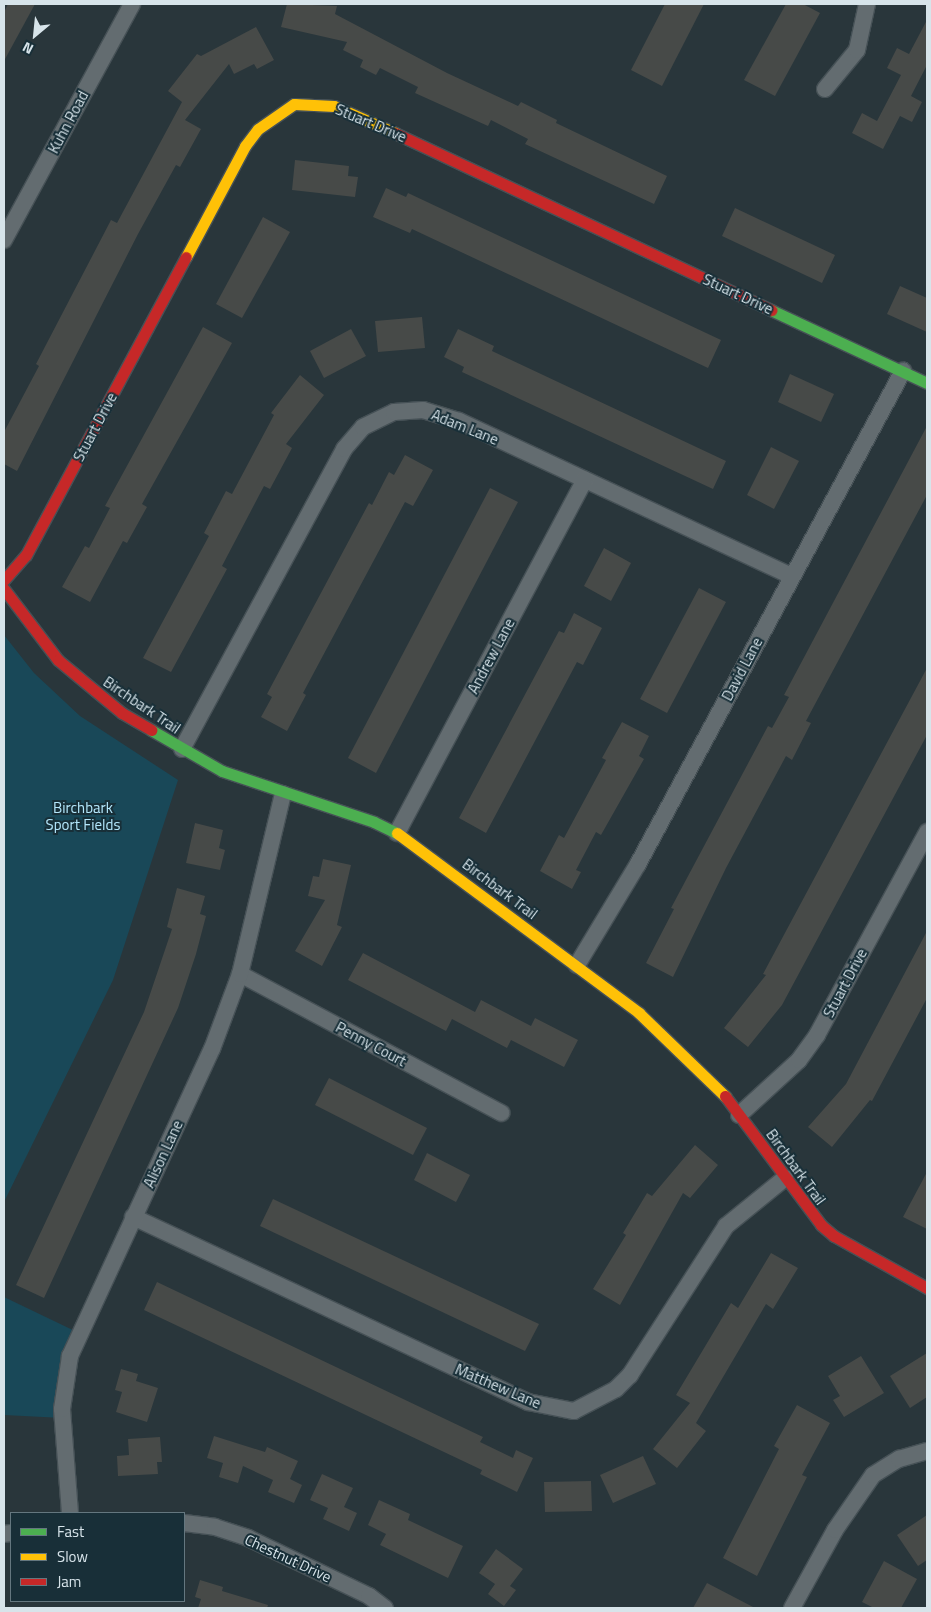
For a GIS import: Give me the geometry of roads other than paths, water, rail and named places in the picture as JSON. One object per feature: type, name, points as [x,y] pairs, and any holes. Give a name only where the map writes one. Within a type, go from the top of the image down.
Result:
[{"type":"street","name":"Kuhn Road","points":[[4,240],[132,4]]},
{"type":"street","points":[[824,89],[856,50],[867,4]]},
{"type":"street","name":"Stuart Drive","points":[[4,580],[26,555],[245,146],[258,129],[294,104],[334,106],[351,112],[927,383]]},
{"type":"street","name":"David Lane","points":[[577,965],[638,864],[903,371]]},
{"type":"street","name":"Adam Lane","points":[[182,750],[344,449],[363,427],[377,418],[405,410],[441,414],[792,576]]},
{"type":"street","name":"Andrew Lane","points":[[397,833],[585,480]]},
{"type":"street","name":"Birchbark Trail","points":[[4,589],[38,637],[80,680],[122,713],[182,750],[222,771],[283,794],[374,822],[397,833],[577,965],[681,1049],[718,1087],[810,1214],[834,1236],[927,1288]]},
{"type":"street","name":"Alison Lane","points":[[70,1512],[62,1409],[70,1356],[212,1049],[240,974],[283,794]]},
{"type":"street","name":"Stuart Drive","points":[[739,1116],[799,1060],[817,1035],[927,832]]},
{"type":"street","name":"Penny Court","points":[[240,974],[501,1113]]},
{"type":"street","name":"Matthew Lane","points":[[133,1217],[528,1402],[574,1411],[616,1389],[630,1375],[726,1226],[785,1178]]},
{"type":"street","points":[[792,1608],[835,1530],[873,1474],[899,1459],[927,1450]]},
{"type":"street","name":"Chestnut Drive","points":[[185,1523],[215,1527],[248,1538],[370,1596],[385,1608]]},
{"type":"park label","name":"Birchbark Sport Fields","points":[[83,816]]}]
